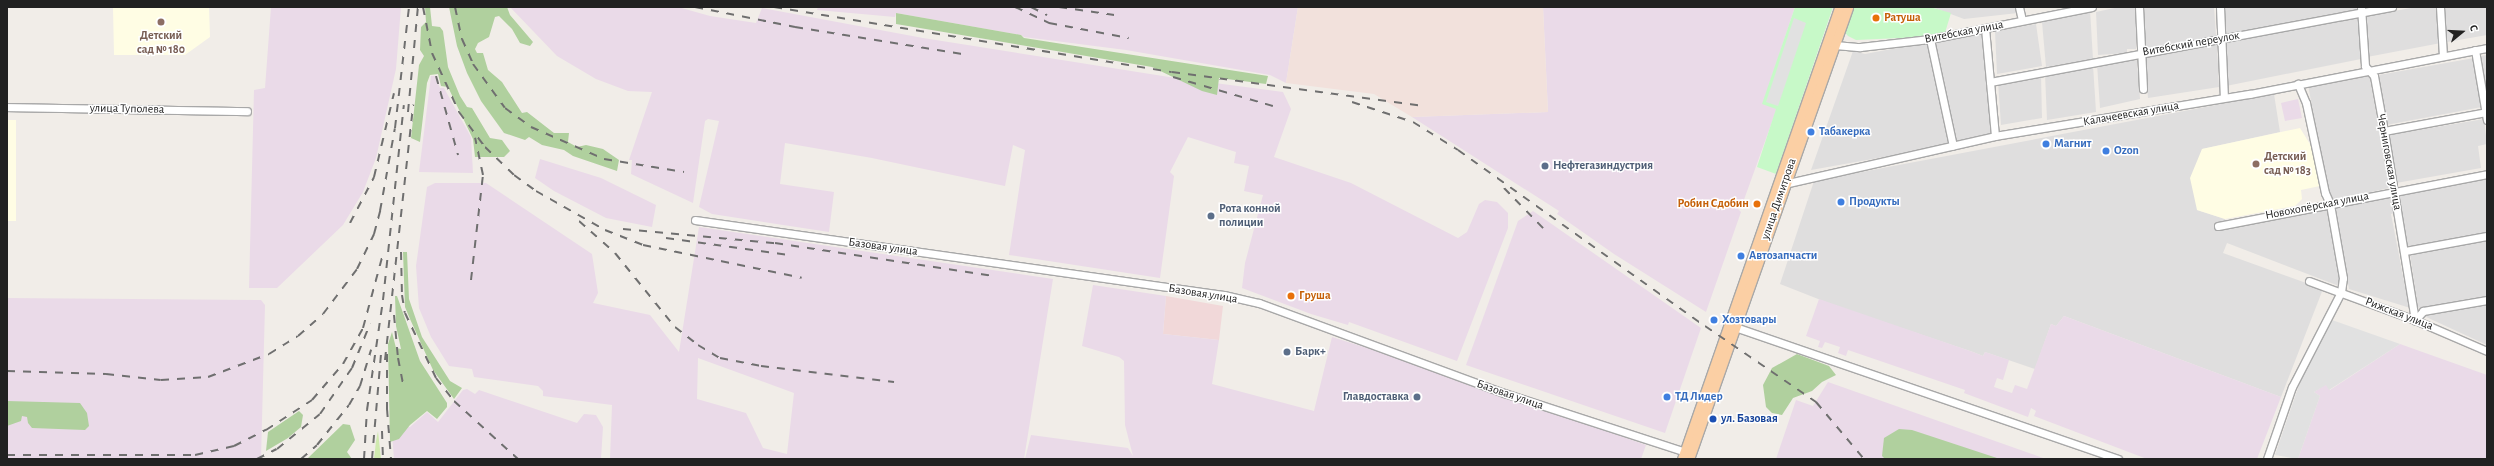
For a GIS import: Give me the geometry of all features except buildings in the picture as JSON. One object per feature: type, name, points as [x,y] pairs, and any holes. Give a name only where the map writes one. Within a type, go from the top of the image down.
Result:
[{"type":"main road","name":"улица Димитрова","points":[[1687,456],[1839,7]]},
{"type":"main road","name":"улица Димитрова","points":[[1687,456],[1734,327],[1780,184],[1848,7]]},
{"type":"street","points":[[2019,7],[2022,20]]},
{"type":"street","name":"Витебская улица","points":[[1834,44],[1860,47],[1930,40],[2022,20],[2092,7]]},
{"type":"street","points":[[2139,7],[2143,89]]},
{"type":"street","points":[[2220,7],[2224,97]]},
{"type":"street","name":"Витебский переулок","points":[[1990,82],[2361,10],[2392,7]]},
{"type":"street","points":[[2440,7],[2443,56]]},
{"type":"street","name":"Черниговская улица","points":[[2361,10],[2365,66],[2374,76],[2393,192],[2405,251],[2415,320]]},
{"type":"street","points":[[1985,28],[1995,136]]},
{"type":"street","points":[[1930,40],[1953,146]]},
{"type":"street","name":"Калачеевская улица","points":[[1780,184],[1995,136],[2298,84],[2487,48]]},
{"type":"street","points":[[2384,131],[2487,115],[2475,50]]},
{"type":"street","points":[[2267,459],[2292,387],[2341,292],[2344,278],[2330,204],[2325,193],[2306,103],[2298,84]]},
{"type":"street","name":"улица Туполева","points":[[7,107],[246,111]]},
{"type":"street","name":"Новохопёрская улица","points":[[2218,226],[2487,174]]},
{"type":"street","name":"Базовая улица","points":[[695,220],[1221,295],[1260,303],[1504,393],[1687,456]]},
{"type":"street","points":[[2405,251],[2487,236]]},
{"type":"street","name":"Рижская улица","points":[[2309,281],[2415,320],[2487,351]]},
{"type":"street","points":[[2415,320],[2423,311],[2487,300]]},
{"type":"street","points":[[1734,327],[2118,459]]},
{"type":"shaded area","name":"Детский сад № 180","points":[[113,7],[209,7],[210,37],[185,55],[114,55]]},
{"type":"shaded area","points":[[271,7],[401,7],[396,69],[376,158],[363,192],[343,225],[277,288],[249,288],[254,90],[265,88]]},
{"type":"shaded area","points":[[510,7],[678,7],[710,16],[756,23],[762,8],[923,38],[1169,77],[1283,92],[1291,109],[1274,157],[1351,183],[1458,238],[1467,232],[1479,204],[1485,200],[1497,202],[1508,213],[1508,228],[1457,361],[1349,322],[1348,325],[1311,314],[1242,288],[1245,263],[1263,195],[1244,191],[1249,166],[1234,163],[1236,152],[1188,137],[1170,172],[1174,176],[1160,278],[1009,255],[1025,150],[1013,145],[1005,186],[872,158],[785,143],[780,184],[834,192],[829,232],[712,214],[699,207],[719,121],[708,119],[705,121],[693,203],[631,174],[632,160],[629,160],[652,92],[628,91],[596,79],[557,56]]},
{"type":"shaded area","points":[[818,7],[1298,7],[1286,83],[1270,75],[1126,50],[1024,37],[1021,35],[896,13],[895,17],[817,10]]},
{"type":"shaded area","points":[[1298,7],[1543,7],[1548,112],[1412,117],[1374,94],[1286,83]]},
{"type":"shaded area","points":[[1543,7],[1795,7],[1763,103],[1777,108],[1741,208],[1738,209],[1741,212],[1706,312],[1614,254],[1557,214],[1559,211],[1412,117],[1548,112]]},
{"type":"shaded area","points":[[1932,7],[2017,7],[2018,13],[1964,19]]},
{"type":"shaded area","points":[[2119,7],[2136,7],[2136,49],[2127,49],[2127,53],[2098,55],[2096,12]]},
{"type":"shaded area","points":[[2142,7],[2214,7],[2216,36],[2144,49]]},
{"type":"shaded area","points":[[2222,7],[2358,7],[2358,10],[2224,35]]},
{"type":"shaded area","points":[[2417,7],[2438,7],[2441,43],[2367,57],[2365,16]]},
{"type":"shaded area","points":[[2444,7],[2487,7],[2487,35],[2447,42]]},
{"type":"shaded area","points":[[2090,10],[2093,59],[2046,67],[2042,22]]},
{"type":"shaded area","points":[[2359,15],[2361,59],[2226,86],[2223,41]]},
{"type":"shaded area","points":[[1794,18],[1806,23],[1778,106],[1766,102]]},
{"type":"shaded area","points":[[2036,24],[2042,66],[1997,74],[1995,31]]},
{"type":"shaded area","points":[[1982,32],[1992,133],[1895,155],[1811,170],[1853,51],[1865,54]]},
{"type":"shaded area","points":[[2217,42],[2219,87],[2148,98],[2144,55]]},
{"type":"shaded area","points":[[2487,55],[2487,93],[2481,56]]},
{"type":"shaded area","points":[[2474,58],[2482,107],[2386,125],[2379,75]]},
{"type":"shaded area","points":[[2137,60],[2140,99],[2100,108],[2097,64]]},
{"type":"shaded area","points":[[2093,65],[2096,112],[2047,120],[2045,74]]},
{"type":"shaded area","points":[[2041,75],[2042,118],[2001,125],[1998,82]]},
{"type":"shaded area","points":[[431,76],[435,76],[440,88],[444,88],[471,137],[473,173],[419,172]]},
{"type":"shaded area","points":[[2370,76],[2389,188],[2330,201],[2308,85]]},
{"type":"shaded area","points":[[2274,94],[2280,132],[2202,149],[2197,210],[2225,219],[2224,229],[2252,221],[2253,224],[2328,209],[2341,280],[2339,286],[2227,243],[2223,253],[2323,289],[2281,397],[2064,316],[2056,326],[2051,324],[2035,369],[1985,352],[1983,356],[1836,306],[1780,284],[1814,181]]},
{"type":"shaded area","points":[[2298,99],[2302,118],[2285,121],[2281,103]]},
{"type":"shaded area","points":[[2484,119],[2487,144],[2478,146],[2481,168],[2396,183],[2389,135]]},
{"type":"shaded area","points":[[7,120],[16,120],[16,221],[7,221]]},
{"type":"shaded area","name":"Детский сад № 183","points":[[2300,128],[2313,149],[2320,186],[2301,190],[2302,199],[2295,206],[2225,219],[2197,210],[2190,178],[2202,149]]},
{"type":"shaded area","points":[[540,159],[601,178],[656,205],[652,227],[606,218],[554,191],[535,178]]},
{"type":"shaded area","points":[[2487,178],[2487,235],[2407,249],[2399,196]]},
{"type":"shaded area","points":[[435,183],[486,183],[592,254],[598,293],[593,303],[650,315],[679,352],[699,227],[1053,279],[1024,459],[610,459],[612,405],[543,396],[543,391],[538,386],[474,377],[472,369],[449,366],[431,337],[419,308],[416,266],[427,187]],"holes":[[[698,358],[794,393],[787,454],[763,448],[746,413],[697,399]]]},
{"type":"shaded area","points":[[2390,196],[2394,213],[2391,214],[2409,307],[2349,289],[2334,207]]},
{"type":"shaded area","points":[[1533,211],[1701,328],[1665,433],[1466,365],[1518,221]]},
{"type":"shaded area","points":[[2487,241],[2487,296],[2418,308],[2410,254]]},
{"type":"shaded area","points":[[1093,285],[1166,296],[1163,334],[1219,340],[1212,384],[1314,411],[1332,337],[1399,358],[1646,445],[1641,459],[1025,459],[1031,435],[1128,448],[1133,456],[1125,425],[1124,361],[1119,357],[1082,346]]},
{"type":"shaded area","points":[[1166,296],[1223,306],[1219,340],[1163,334]]},
{"type":"shaded area","points":[[7,298],[261,300],[265,305],[261,459],[7,459]]},
{"type":"shaded area","points":[[1819,299],[1983,356],[1985,352],[2009,360],[2003,380],[1997,378],[1994,387],[2012,393],[2015,385],[2027,389],[2051,324],[2056,326],[2064,316],[2281,397],[2257,459],[2147,459],[2034,416],[2036,411],[2031,408],[2028,417],[1964,393],[1965,390],[1848,350],[1846,356],[1838,353],[1840,347],[1825,342],[1822,348],[1818,347],[1820,341],[1806,336]]},
{"type":"shaded area","points":[[2487,301],[2487,345],[2424,316],[2422,313]]},
{"type":"shaded area","points":[[2332,320],[2400,344],[2329,390],[2326,385],[2314,392],[2320,396],[2298,459],[2275,455],[2299,385],[2327,322]]},
{"type":"shaded area","points":[[2400,344],[2487,375],[2487,459],[2298,459],[2320,396],[2314,392],[2326,384],[2330,390]]},
{"type":"shaded area","points":[[1828,382],[2046,459],[1776,459],[1796,400],[1813,406]]},
{"type":"shaded area","points":[[467,389],[475,394],[479,390],[577,423],[584,414],[596,415],[603,427],[601,459],[394,459],[392,433],[394,427],[410,427],[427,412],[438,422],[463,390]]},
{"type":"green space","points":[[425,7],[430,7],[432,26],[440,27],[443,31],[448,67],[460,96],[467,107],[472,108],[490,138],[502,140],[510,151],[504,157],[475,157],[473,139],[448,87],[441,86],[438,74],[430,75],[427,83],[420,142],[411,138],[419,65],[424,56],[420,50],[421,27],[426,22]]},
{"type":"green space","points":[[449,7],[507,7],[510,15],[533,42],[530,46],[520,43],[512,29],[499,16],[495,17],[489,37],[478,43],[475,49],[477,53],[483,53],[488,70],[502,82],[522,113],[527,112],[554,133],[569,133],[568,142],[577,147],[586,145],[603,149],[619,160],[617,171],[573,156],[564,150],[542,145],[529,137],[525,140],[504,133],[481,101],[467,73],[457,46]]},
{"type":"green space","points":[[1795,7],[1833,7],[1776,174],[1757,167],[1776,109],[1762,104]]},
{"type":"green space","points":[[1849,7],[1930,7],[1951,13],[1944,36],[1856,40],[1848,36],[1842,29]]},
{"type":"green space","points":[[896,13],[1021,35],[1024,38],[1268,76],[1266,84],[1219,78],[1217,95],[1202,91],[1152,67],[896,24]]},
{"type":"green space","points":[[403,252],[407,252],[409,299],[422,337],[450,381],[462,388],[454,399],[433,370],[405,307]]},
{"type":"green space","points":[[395,296],[397,296],[420,361],[447,403],[447,407],[437,419],[427,411],[410,425],[399,439],[390,442],[388,344],[392,332],[396,348],[401,349],[396,326]]},
{"type":"green space","points":[[1797,354],[1829,366],[1836,375],[1822,382],[1812,391],[1793,398],[1782,415],[1772,413],[1766,407],[1763,385],[1772,368]]},
{"type":"green space","points":[[7,401],[80,403],[87,413],[89,426],[85,430],[32,428],[28,423],[27,417],[22,416],[21,421],[7,426]]},
{"type":"green space","points":[[299,411],[303,415],[301,427],[288,438],[266,451],[268,432]]},
{"type":"green space","points":[[343,424],[350,425],[355,440],[347,452],[352,459],[307,459]]},
{"type":"green space","points":[[1899,429],[1912,430],[2000,459],[1885,459],[1882,456],[1884,438]]},
{"type":"green space","points":[[378,431],[381,459],[374,459],[376,441]]},
{"type":"railway","points":[[7,371],[106,374],[161,380],[208,377],[269,354],[298,336],[323,314],[357,269],[374,234],[380,211],[395,128],[409,7]]},
{"type":"railway","points":[[408,112],[418,7]]},
{"type":"railway","points":[[423,7],[432,53],[459,112],[485,147],[514,175],[536,191],[605,230],[643,245],[802,278]]},
{"type":"railway","points":[[455,7],[462,39],[473,64],[505,108],[531,127],[604,159],[684,172]]},
{"type":"railway","points":[[695,7],[795,27],[967,55]]},
{"type":"railway","points":[[774,7],[1172,72],[1424,106]]},
{"type":"railway","points":[[1015,7],[1049,23],[1129,38]]},
{"type":"railway","points":[[1031,7],[1047,15]]},
{"type":"railway","points":[[1059,7],[1121,16]]},
{"type":"railway","points":[[436,76],[458,155]]},
{"type":"railway","points":[[1173,77],[1273,106]]},
{"type":"railway","points":[[350,223],[374,177],[394,93]]},
{"type":"railway","points":[[1352,102],[1413,122],[1458,150],[1705,326],[1816,402],[1864,459]]},
{"type":"railway","points":[[364,459],[367,410],[383,300],[404,105]]},
{"type":"railway","points":[[385,360],[413,105]]},
{"type":"railway","points":[[471,280],[483,175],[475,138]]},
{"type":"railway","points":[[1504,188],[1543,228]]},
{"type":"railway","points":[[579,221],[615,253],[675,327],[698,345],[720,358],[761,366],[894,382]]},
{"type":"railway","points":[[623,229],[775,243],[994,276]]},
{"type":"railway","points":[[666,238],[789,255]]},
{"type":"railway","points":[[401,252],[402,295],[405,313],[436,378],[454,401],[518,459]]},
{"type":"railway","points":[[7,455],[195,455],[234,446],[266,430],[312,400],[343,364],[363,328],[383,254]]},
{"type":"railway","points":[[394,315],[398,358],[404,388]]},
{"type":"railway","points":[[257,459],[277,449],[320,414],[352,368],[370,324]]},
{"type":"railway","points":[[301,459],[317,445],[349,405],[360,386],[371,350]]},
{"type":"railway","points":[[372,459],[381,353]]},
{"type":"railway","points":[[387,354],[387,409],[391,459]]},
{"type":"railway","points":[[382,431],[383,459]]},
{"type":"place","name":"Ратуша","points":[[1876,18]]},
{"type":"place","name":"Детский сад № 180","points":[[161,22]]},
{"type":"place","name":"Табакерка","points":[[1811,132]]},
{"type":"place","name":"Магнит","points":[[2046,144]]},
{"type":"place","name":"Ozon","points":[[2106,151]]},
{"type":"place","name":"Детский сад № 183","points":[[2256,164]]},
{"type":"place","name":"Нефтегазиндустрия","points":[[1545,166]]},
{"type":"place","name":"Продукты","points":[[1841,202]]},
{"type":"place","name":"Робин Сдобин","points":[[1757,204]]},
{"type":"place","name":"Рота конной полиции","points":[[1211,216]]},
{"type":"place","name":"Автозапчасти","points":[[1741,256]]},
{"type":"place","name":"Груша","points":[[1291,296]]},
{"type":"place","name":"Хозтовары","points":[[1714,320]]},
{"type":"place","name":"Барк+","points":[[1287,352]]},
{"type":"place","name":"Главдоставка","points":[[1417,397]]},
{"type":"place","name":"ТД Лидер","points":[[1667,397]]},
{"type":"place","name":"ул. Базовая","points":[[1713,419]]}]
